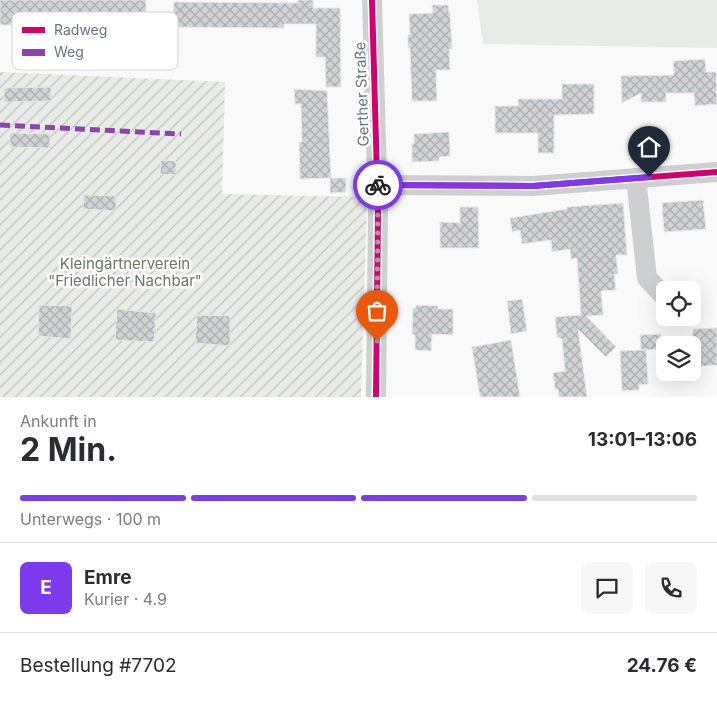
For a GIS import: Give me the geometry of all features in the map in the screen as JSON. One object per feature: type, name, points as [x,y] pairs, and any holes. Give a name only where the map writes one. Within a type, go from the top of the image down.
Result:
[{"type":"street","name":"Gerther Straße","points":[[372,0],[377,185],[376,397]]},
{"type":"street","points":[[377,185],[533,186],[717,172]]},
{"type":"street","points":[[636,178],[647,278],[656,288]]},
{"type":"green space","points":[[477,0],[717,0],[717,48],[483,44]]},
{"type":"green space","name":"Kleingärtnerverein \"Friedlicher Nachbar\"","points":[[0,72],[225,82],[222,194],[367,197],[361,397],[0,397]]},
{"type":"building","points":[[0,0],[146,0],[146,12],[12,12],[12,25],[0,25]]},
{"type":"building","points":[[298,0],[313,0],[313,8],[340,8],[341,87],[326,87],[325,57],[316,57],[316,24],[284,24],[284,28],[178,27],[178,12],[173,12],[174,2],[298,3]]},
{"type":"building","points":[[432,5],[448,5],[452,49],[449,49],[450,70],[436,70],[437,101],[412,101],[410,48],[408,48],[408,35],[410,34],[409,14],[433,13]]},
{"type":"building","points":[[705,59],[706,72],[716,72],[717,104],[695,106],[694,93],[666,93],[666,102],[641,102],[641,93],[622,103],[621,76],[674,75],[673,61]]},
{"type":"building","points":[[562,84],[594,84],[594,114],[554,115],[554,153],[538,153],[538,133],[495,133],[495,106],[518,106],[518,99],[562,99]]},
{"type":"building","points":[[51,87],[51,101],[4,102],[4,88]]},
{"type":"building","points":[[294,89],[327,91],[331,178],[346,178],[346,192],[330,193],[330,178],[300,179],[299,142],[302,142],[301,104],[295,104]]},
{"type":"building","points":[[449,132],[450,156],[439,157],[439,161],[412,162],[414,134]]},
{"type":"building","points":[[10,133],[50,134],[50,148],[10,147]]},
{"type":"building","points":[[161,160],[176,161],[176,175],[160,174]]},
{"type":"building","points":[[84,195],[116,196],[116,211],[83,209]]},
{"type":"building","points":[[703,200],[706,229],[664,232],[662,203]]},
{"type":"building","points":[[623,203],[627,255],[616,255],[618,274],[614,274],[616,290],[601,291],[603,315],[586,316],[616,347],[606,357],[578,329],[587,397],[559,397],[558,389],[555,389],[553,373],[565,371],[562,339],[557,337],[555,317],[581,315],[577,258],[571,259],[570,249],[552,252],[551,240],[522,244],[520,230],[512,232],[510,218],[567,209],[567,207]]},
{"type":"building","points":[[460,207],[478,207],[479,248],[440,248],[440,222],[460,223]]},
{"type":"building","points":[[522,299],[527,331],[511,334],[507,301]]},
{"type":"building","points":[[39,305],[72,306],[71,339],[38,336]]},
{"type":"building","points":[[416,305],[438,306],[438,309],[453,309],[453,335],[432,334],[431,351],[415,350],[415,335],[412,334],[413,308],[416,308]]},
{"type":"building","points":[[117,309],[156,313],[154,342],[115,340]]},
{"type":"building","points":[[197,315],[230,316],[230,346],[195,343]]},
{"type":"building","points":[[717,328],[717,365],[701,366],[701,336],[693,336],[693,329]]},
{"type":"building","points":[[661,334],[661,336],[656,336],[656,349],[641,350],[640,335]]},
{"type":"building","points":[[511,340],[520,397],[480,397],[472,347]]},
{"type":"building","points":[[646,350],[648,384],[639,385],[639,390],[622,391],[620,351]]},
{"type":"marked path","points":[[0,125],[181,134]]},
{"type":"cycle path","points":[[372,0],[378,211],[376,397]]},
{"type":"cycle path","points":[[377,185],[533,186],[717,172]]},
{"type":"way so far","points":[[377,341],[378,185]]},
{"type":"route","points":[[378,185],[533,186],[649,177]]}]
